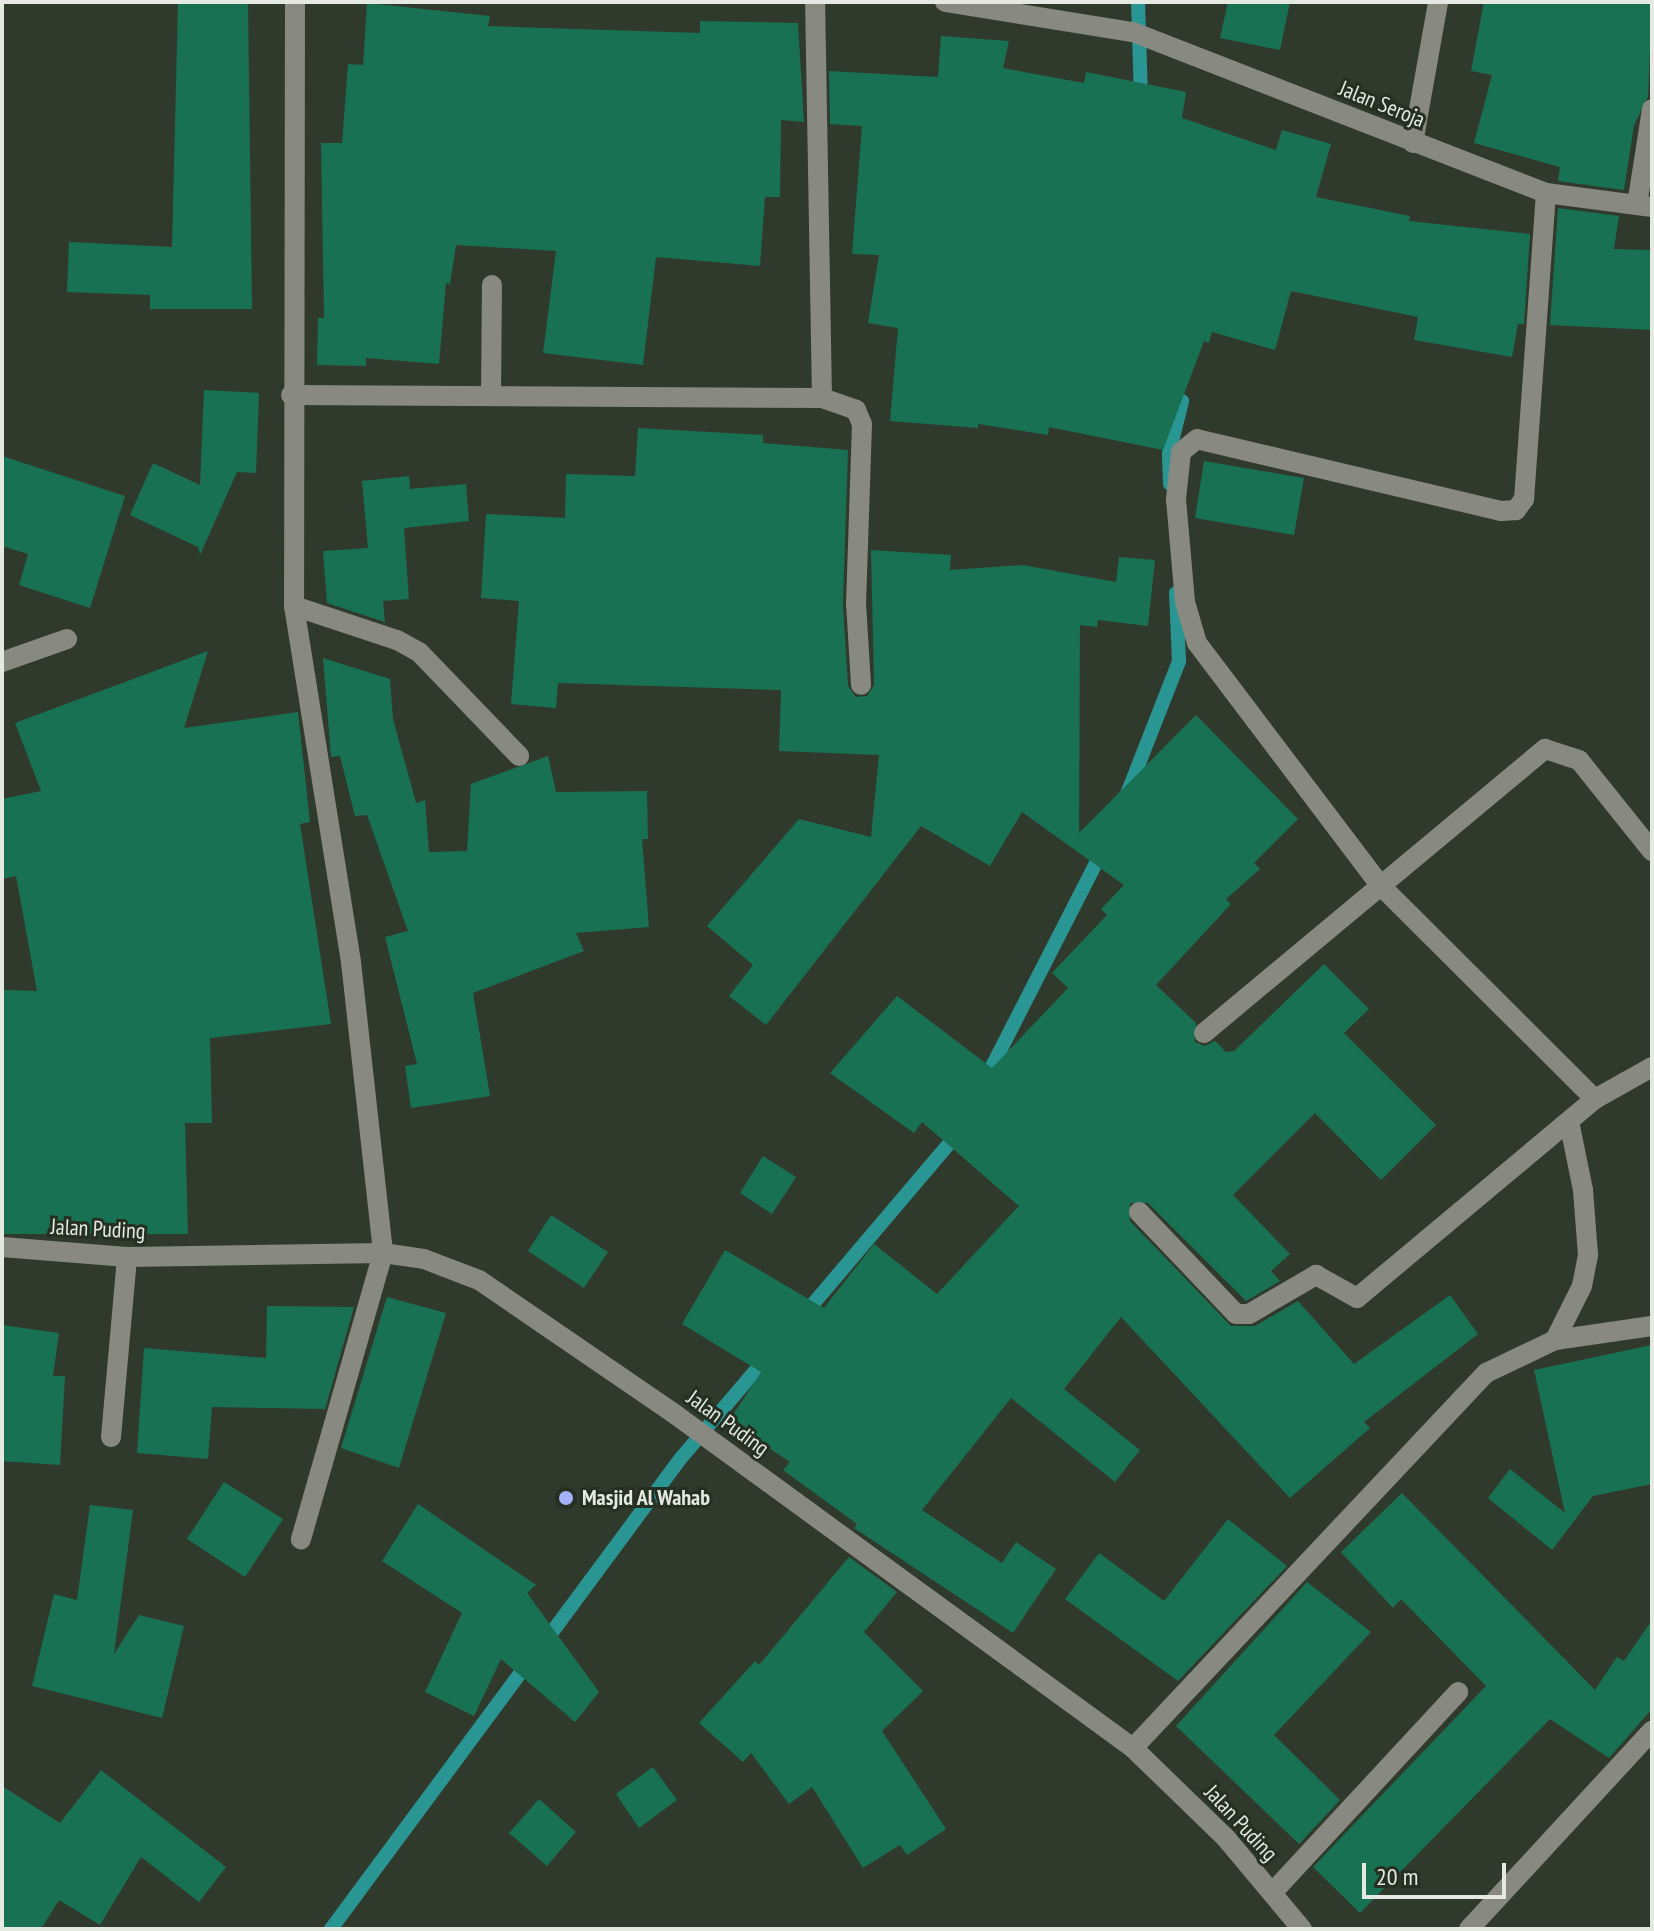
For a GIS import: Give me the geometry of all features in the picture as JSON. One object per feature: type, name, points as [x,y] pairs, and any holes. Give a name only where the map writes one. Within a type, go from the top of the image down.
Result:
[{"type":"street","points":[[295,2],[291,395],[294,606],[351,962],[383,1253],[301,1539]]},
{"type":"street","points":[[815,2],[822,398]]},
{"type":"street","name":"Jalan Seroja","points":[[945,2],[1101,12],[1133,32],[1188,50],[1413,143],[1546,193],[1645,206]]},
{"type":"street","points":[[1413,143],[1438,2]]},
{"type":"street","points":[[1645,206],[1652,109]]},
{"type":"street","points":[[1546,193],[1524,499],[1516,510],[1501,511],[1204,438],[1192,441],[1181,452],[1176,523],[1185,602],[1197,643],[1379,884],[1595,1099]]},
{"type":"street","points":[[491,396],[492,285]]},
{"type":"street","points":[[291,395],[822,398],[856,410],[862,424],[856,603],[861,685]]},
{"type":"street","points":[[294,606],[397,640],[420,653],[519,756]]},
{"type":"street","points":[[2,662],[67,639]]},
{"type":"street","points":[[1204,1033],[1379,884],[1545,749],[1579,760],[1652,851]]},
{"type":"street","points":[[1139,1212],[1236,1314],[1249,1314],[1316,1275],[1357,1298],[1595,1099],[1651,1065]]},
{"type":"street","points":[[1555,1340],[1582,1286],[1588,1255],[1583,1190],[1569,1121]]},
{"type":"street","name":"Jalan Puding","points":[[2,1247],[127,1257],[383,1253],[455,1269],[502,1292],[1133,1748],[1225,1837],[1302,1929]]},
{"type":"street","points":[[111,1437],[127,1257]]},
{"type":"street","points":[[1133,1748],[1486,1373],[1555,1340],[1652,1326]]},
{"type":"street","points":[[1272,1893],[1458,1692]]},
{"type":"street","points":[[1469,1929],[1652,1731]]},
{"type":"building","points":[[178,2],[248,2],[252,309],[150,309],[150,295],[67,292],[69,242],[172,247]]},
{"type":"building","points":[[1228,2],[1290,2],[1280,50],[1220,38]]},
{"type":"building","points":[[1484,2],[1652,2],[1648,97],[1634,125],[1624,190],[1558,181],[1560,167],[1474,143],[1492,75],[1471,71]]},
{"type":"building","points":[[367,3],[490,16],[488,26],[700,33],[700,21],[798,23],[804,122],[781,120],[780,197],[765,197],[760,266],[656,257],[643,365],[543,353],[556,251],[456,245],[450,284],[446,283],[439,364],[366,358],[366,366],[317,365],[318,318],[324,318],[321,143],[342,143],[348,64],[363,65]]},
{"type":"building","points":[[941,36],[1009,41],[1003,68],[1084,83],[1086,72],[1186,92],[1182,118],[1276,150],[1282,130],[1331,144],[1316,197],[1410,216],[1409,221],[1530,234],[1524,324],[1518,324],[1512,357],[1414,340],[1418,317],[1291,291],[1275,350],[1212,332],[1209,343],[1204,341],[1163,450],[1049,427],[1048,435],[978,424],[978,428],[890,421],[898,328],[868,323],[879,255],[852,254],[862,126],[830,124],[829,71],[938,77]]},
{"type":"building","points":[[1558,208],[1619,216],[1614,249],[1652,250],[1652,330],[1550,325]]},
{"type":"building","points":[[204,390],[259,393],[256,473],[237,472],[200,555],[198,547],[130,515],[153,463],[200,485]]},
{"type":"building","points":[[638,428],[763,435],[763,443],[848,450],[843,604],[848,686],[856,697],[867,696],[874,685],[871,550],[951,555],[950,570],[1023,565],[1116,582],[1119,557],[1155,560],[1148,626],[1098,620],[1097,627],[1080,625],[1079,833],[1196,715],[1298,819],[1254,863],[1260,869],[1226,899],[1231,904],[1156,985],[1196,1023],[1195,1042],[1205,1046],[1215,1041],[1226,1052],[1234,1051],[1324,964],[1369,1009],[1344,1033],[1436,1125],[1381,1180],[1315,1113],[1233,1195],[1290,1254],[1271,1271],[1280,1281],[1246,1301],[1148,1203],[1130,1203],[1130,1221],[1231,1326],[1255,1326],[1298,1301],[1354,1364],[1450,1295],[1478,1334],[1364,1422],[1370,1428],[1290,1498],[1121,1317],[1064,1389],[1140,1450],[1115,1482],[1011,1398],[922,1510],[1002,1563],[1016,1542],[1056,1569],[1013,1633],[854,1528],[857,1524],[783,1470],[790,1462],[729,1421],[761,1372],[682,1324],[725,1250],[824,1308],[874,1244],[937,1294],[1019,1206],[922,1122],[914,1133],[830,1073],[897,996],[992,1068],[1068,988],[1052,973],[1107,915],[1101,909],[1124,885],[1022,812],[990,866],[921,826],[766,1025],[729,996],[753,965],[707,926],[799,819],[871,837],[879,755],[779,751],[781,690],[558,683],[556,708],[511,704],[519,601],[481,598],[486,514],[565,518],[566,474],[635,476]]},
{"type":"building","points":[[2,456],[125,496],[90,608],[19,585],[28,554],[2,546]]},
{"type":"building","points":[[1204,461],[1304,478],[1294,535],[1195,518]]},
{"type":"building","points":[[409,476],[410,489],[466,484],[469,521],[404,528],[409,599],[383,601],[385,622],[327,603],[323,551],[368,548],[362,481]]},
{"type":"building","points":[[208,651],[184,728],[298,712],[310,822],[300,824],[331,1024],[210,1038],[212,1123],[185,1123],[188,1234],[2,1234],[2,990],[37,991],[16,876],[2,879],[2,799],[41,791],[15,723]]},
{"type":"building","points":[[323,658],[390,679],[393,719],[416,803],[425,800],[429,852],[467,851],[471,784],[548,756],[556,792],[647,791],[648,839],[642,839],[649,927],[576,933],[584,951],[473,993],[490,1096],[411,1108],[405,1066],[417,1064],[385,937],[408,931],[367,815],[355,816],[340,756],[331,757]]},
{"type":"building","points":[[763,1156],[796,1177],[772,1214],[740,1193]]},
{"type":"building","points":[[551,1215],[608,1252],[584,1288],[528,1251]]},
{"type":"building","points":[[387,1297],[446,1313],[399,1468],[341,1448]]},
{"type":"building","points":[[267,1306],[354,1307],[325,1409],[212,1407],[208,1459],[137,1453],[144,1348],[266,1358]]},
{"type":"building","points":[[2,1325],[59,1333],[53,1376],[65,1376],[60,1465],[2,1461]]},
{"type":"building","points":[[1652,1345],[1652,1484],[1593,1496],[1552,1550],[1488,1498],[1510,1469],[1565,1513],[1534,1370]]},
{"type":"building","points":[[224,1482],[283,1519],[245,1577],[187,1539]]},
{"type":"building","points":[[1402,1493],[1595,1690],[1617,1657],[1624,1661],[1652,1620],[1652,1709],[1609,1758],[1550,1719],[1360,1913],[1313,1867],[1486,1686],[1401,1599],[1393,1608],[1341,1552]]},
{"type":"building","points":[[418,1504],[536,1585],[527,1593],[599,1692],[575,1722],[501,1659],[474,1716],[425,1692],[462,1613],[382,1561]]},
{"type":"building","points":[[90,1505],[133,1510],[114,1654],[139,1615],[184,1626],[162,1718],[32,1686],[54,1594],[77,1600]]},
{"type":"building","points":[[1228,1519],[1287,1566],[1178,1681],[1065,1599],[1099,1553],[1164,1601]]},
{"type":"building","points":[[849,1557],[897,1592],[864,1632],[923,1691],[882,1731],[946,1829],[907,1855],[900,1845],[863,1868],[812,1787],[789,1804],[751,1753],[743,1762],[699,1723],[755,1661],[759,1665]]},
{"type":"building","points":[[1307,1582],[1371,1632],[1274,1735],[1340,1800],[1299,1844],[1176,1726]]},
{"type":"building","points":[[653,1767],[677,1800],[639,1828],[616,1794]]},
{"type":"building","points":[[101,1770],[226,1867],[199,1902],[141,1857],[100,1925],[59,1900],[41,1929],[2,1929],[2,1786],[60,1823]]},
{"type":"building","points":[[539,1799],[576,1832],[547,1866],[509,1833]]},
{"type":"waterway","points":[[1138,2],[1141,99]]},
{"type":"waterway","points":[[1166,393],[1182,401],[1169,454],[1170,484]]},
{"type":"waterway","points":[[1127,794],[1179,661],[1176,593]]},
{"type":"waterway","points":[[983,1084],[1103,850]]},
{"type":"waterway","points":[[802,1317],[959,1132]]},
{"type":"waterway","points":[[544,1643],[681,1458],[767,1357]]},
{"type":"waterway","points":[[331,1929],[531,1659]]},
{"type":"place","name":"Masjid Al Wahab","points":[[566,1498]]}]
